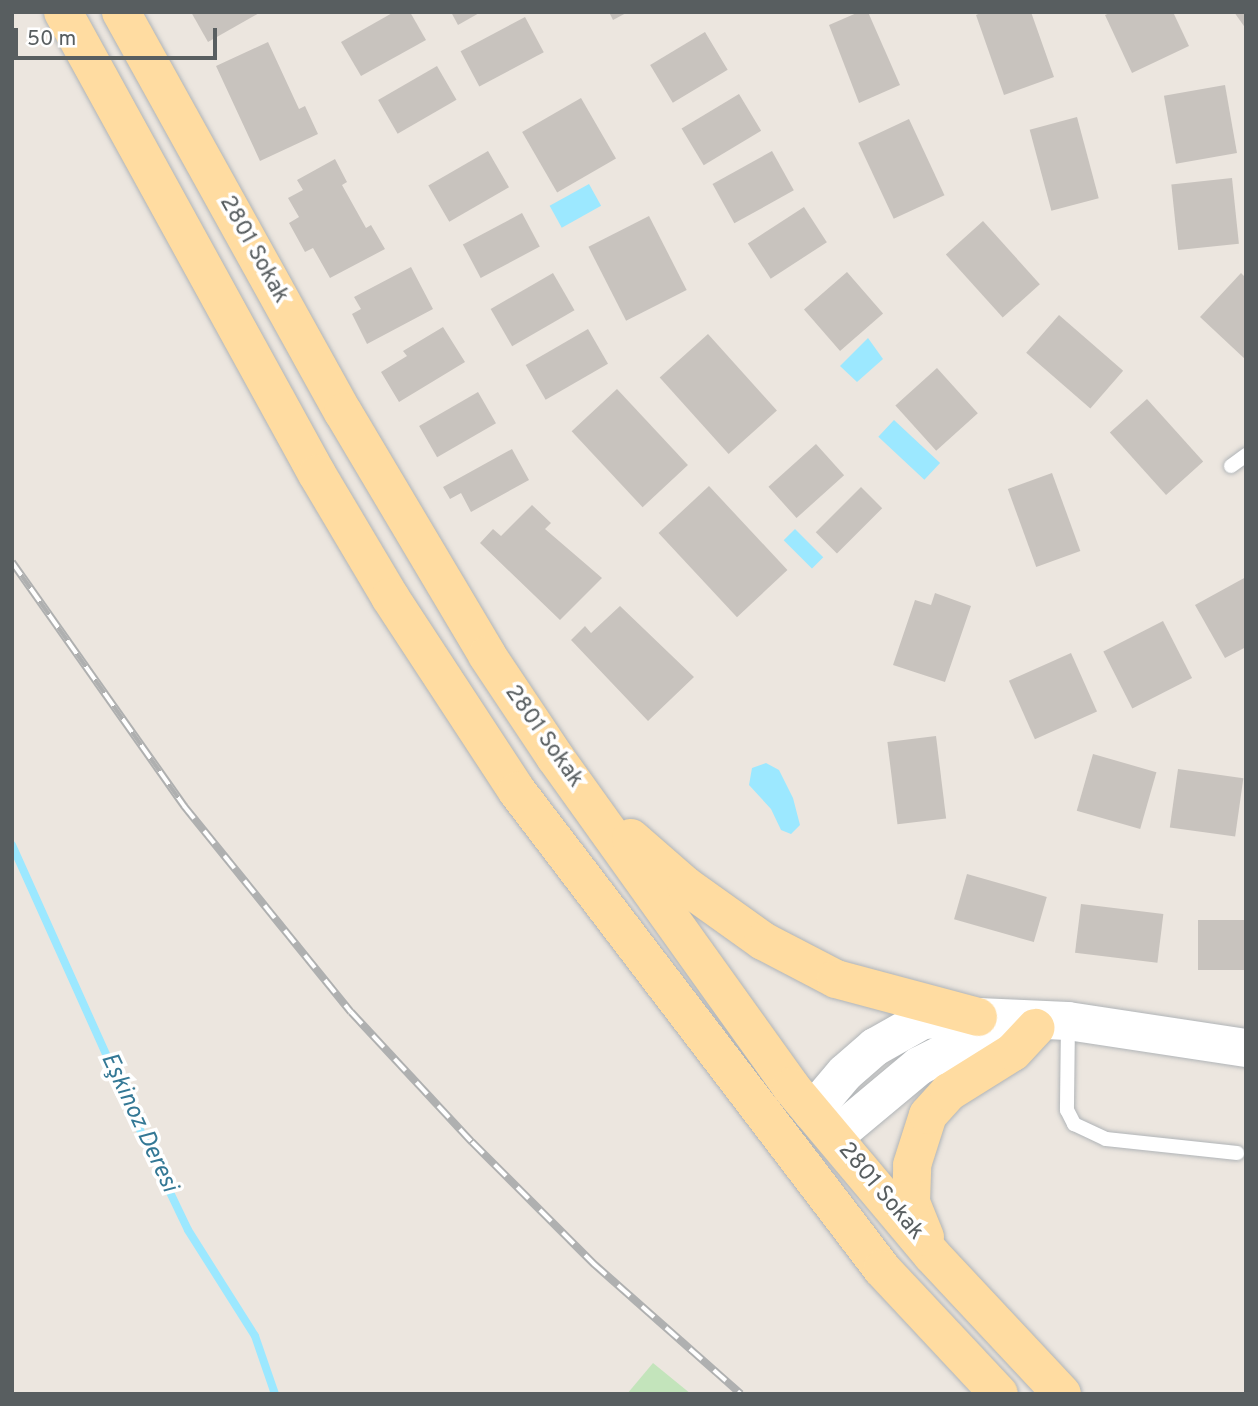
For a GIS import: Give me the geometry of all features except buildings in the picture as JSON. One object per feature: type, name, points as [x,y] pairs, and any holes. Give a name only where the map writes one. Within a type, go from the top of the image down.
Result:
[{"type":"main road","name":"2801 Sokak","points":[[63,12],[324,485],[390,597],[517,791],[805,1172],[882,1269],[999,1394]]},
{"type":"main road","name":"2801 Sokak","points":[[121,12],[391,494],[487,655],[816,1126],[1062,1394]]},
{"type":"main road","points":[[517,791],[596,870],[774,1102],[816,1126],[805,1172]]},
{"type":"main road","points":[[583,795],[686,886],[763,941],[836,979],[978,1017]]},
{"type":"main road","points":[[932,1255],[911,1202],[912,1165],[928,1115],[949,1092],[1052,1025]]},
{"type":"street","points":[[816,1126],[845,1073],[898,1032],[923,1020],[978,1017],[1246,1048]]},
{"type":"street","points":[[816,1126],[919,1066],[992,1036],[1052,1025]]},
{"type":"lane","points":[[1231,466],[1246,455]]},
{"type":"lane","points":[[1052,1025],[1067,1110],[1074,1124],[1106,1139],[1237,1153]]},
{"type":"green space","points":[[653,1363],[691,1394],[627,1394]]},
{"type":"water","points":[[589,184],[601,206],[562,228],[550,206]]},
{"type":"water","points":[[868,338],[883,359],[857,382],[840,366]]},
{"type":"water","points":[[894,420],[940,463],[924,480],[878,437]]},
{"type":"water","points":[[795,529],[823,557],[812,569],[784,540]]},
{"type":"water","points":[[766,763],[779,770],[793,798],[800,825],[791,834],[781,830],[771,809],[749,785],[752,768]]},
{"type":"waterway","name":"Eşkinoz Deresi","points":[[12,845],[188,1230],[255,1336],[275,1394]]},
{"type":"railway","points":[[12,562],[184,806],[351,1012],[472,1142],[594,1264],[741,1394]]}]
